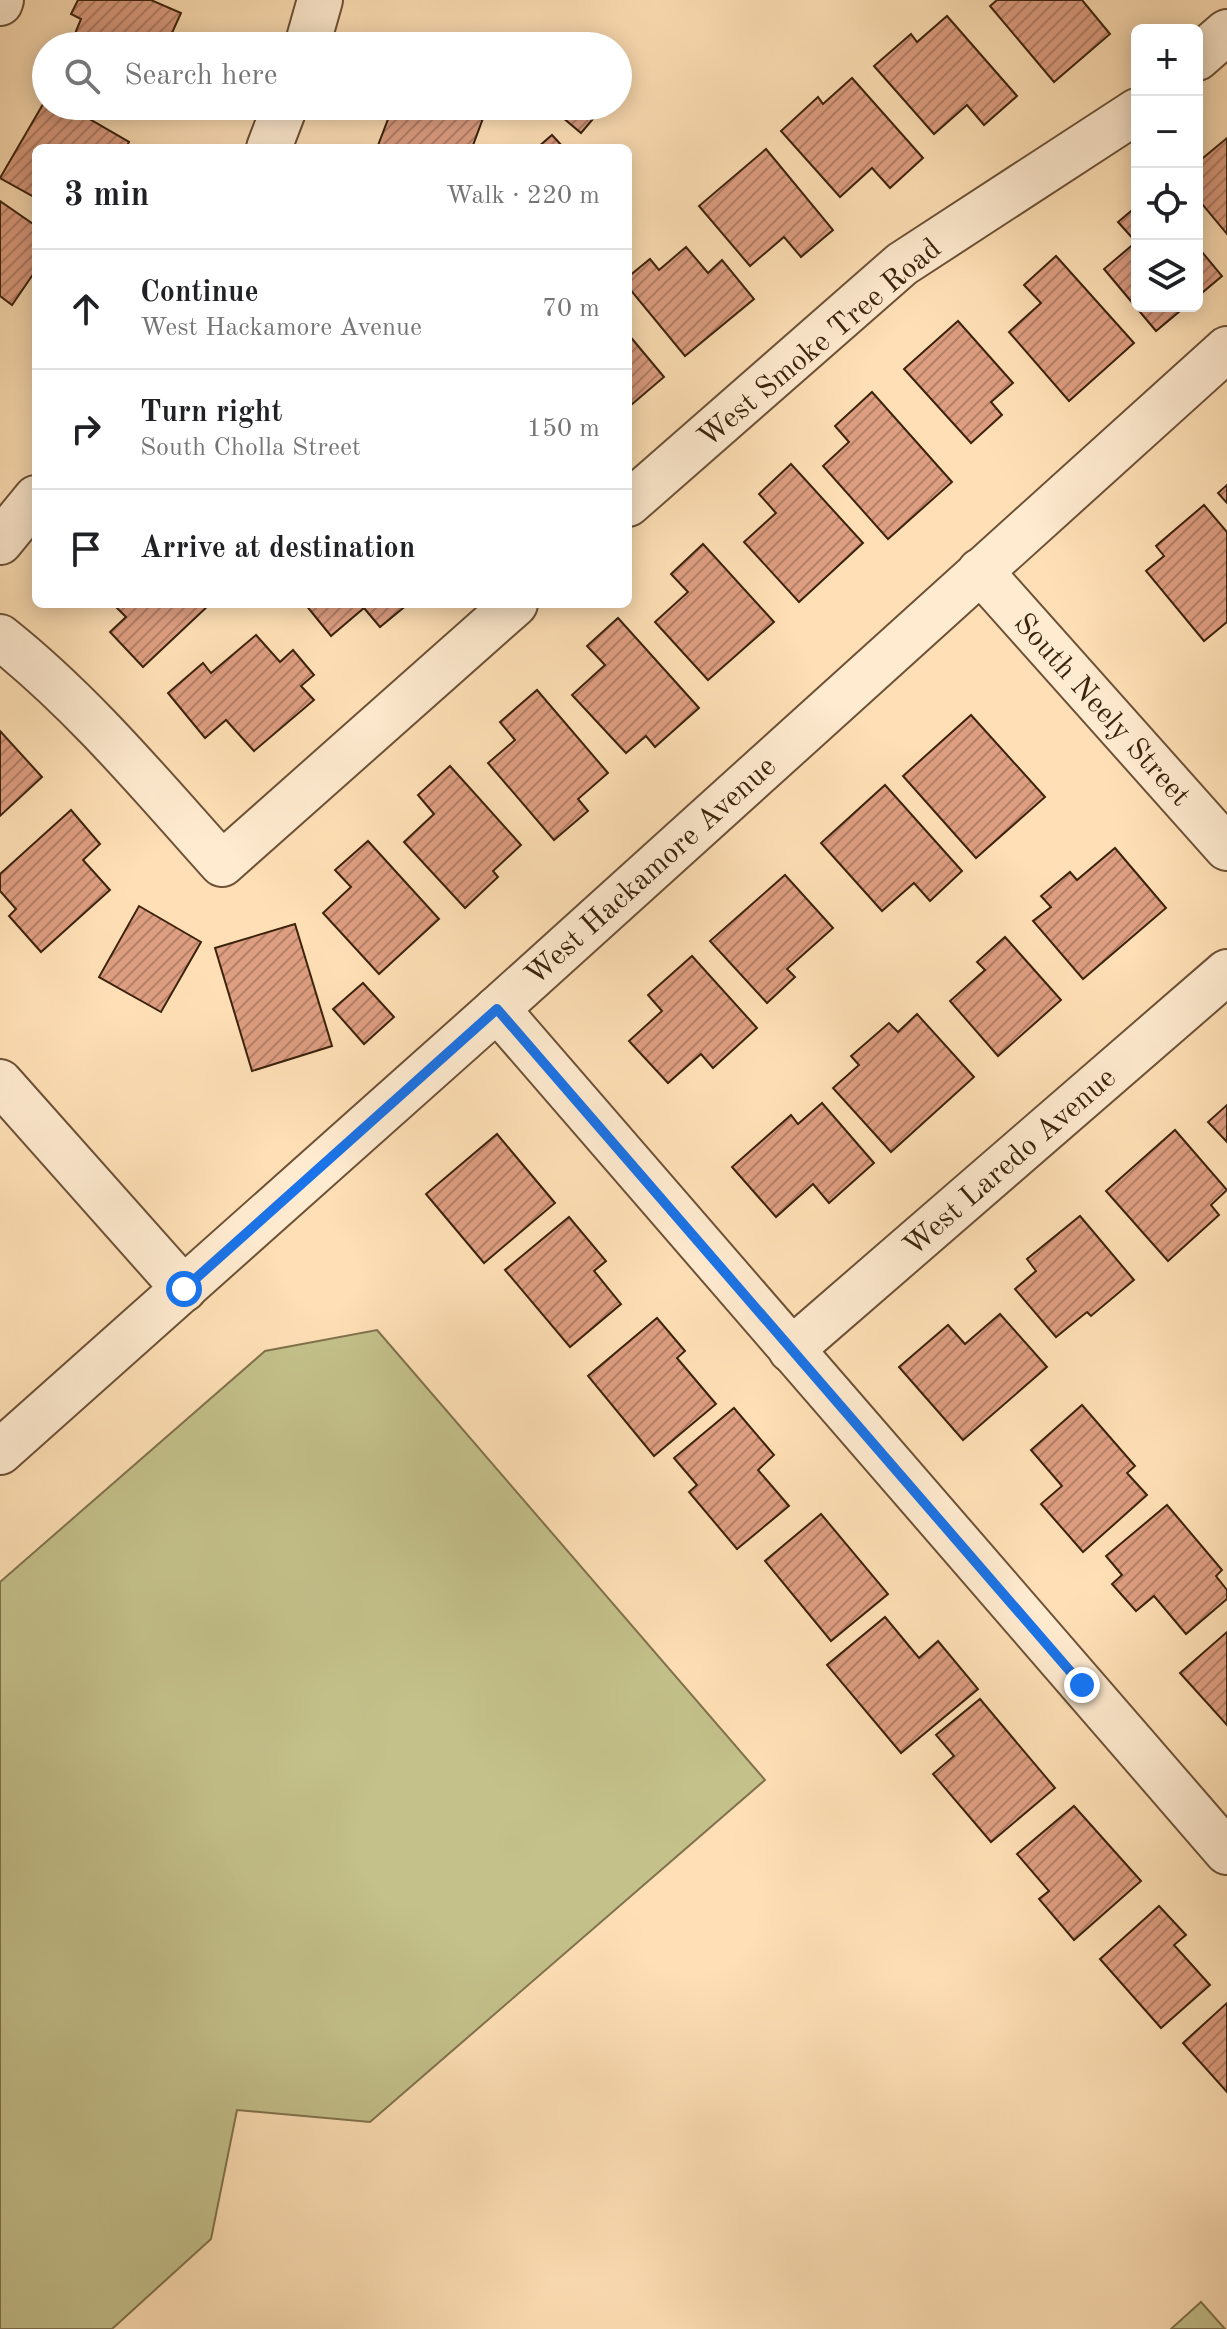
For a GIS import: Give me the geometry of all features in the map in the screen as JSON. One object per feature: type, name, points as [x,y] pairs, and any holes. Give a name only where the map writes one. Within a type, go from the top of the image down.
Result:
[{"type":"street","points":[[311,32],[320,0]]},
{"type":"street","points":[[1203,53],[1227,32]]},
{"type":"street","name":"West Smoke Tree Road","points":[[632,500],[902,264],[1131,115]]},
{"type":"street","points":[[271,144],[280,120]]},
{"type":"street","name":"West Hackamore Avenue","points":[[0,1452],[497,1009],[1227,349]]},
{"type":"street","points":[[0,542],[32,503]]},
{"type":"street","name":"South Neely Street","points":[[980,571],[1227,848]]},
{"type":"street","points":[[0,637],[86,713],[222,864],[510,608]]},
{"type":"street","name":"West Laredo Avenue","points":[[791,1350],[1227,972]]},
{"type":"street","points":[[497,1009],[1227,1852]]},
{"type":"street","points":[[0,1082],[184,1289]]},
{"type":"shaded area","points":[[377,1330],[765,1780],[370,2122],[237,2110],[211,2239],[112,2329],[0,2329],[0,1582],[265,1351]]},
{"type":"shaded area","points":[[1201,2302],[1225,2329],[1171,2329]]},
{"type":"building","points":[[78,0],[151,0],[181,13],[172,32],[76,32],[81,19],[71,14]]},
{"type":"building","points":[[997,0],[1082,0],[1110,34],[1054,82],[990,6]]},
{"type":"building","points":[[947,16],[1017,96],[984,125],[967,105],[934,134],[874,66],[911,34],[917,42]]},
{"type":"building","points":[[852,78],[923,158],[890,188],[872,168],[840,197],[781,131],[818,97],[823,104]]},
{"type":"building","points":[[34,120],[91,120],[129,142],[32,144],[32,196],[0,178]]},
{"type":"building","points":[[388,120],[482,120],[473,144],[379,144]]},
{"type":"building","points":[[566,120],[592,120],[581,133]]},
{"type":"building","points":[[552,135],[560,144],[542,144]]},
{"type":"building","points":[[1227,138],[1227,234],[1203,205],[1203,158]]},
{"type":"building","points":[[766,149],[833,230],[801,257],[784,237],[750,266],[699,206]]},
{"type":"building","points":[[0,201],[32,223],[32,276],[12,305],[0,296]]},
{"type":"building","points":[[1131,211],[1131,236],[1118,222]]},
{"type":"building","points":[[1131,246],[1131,301],[1104,269]]},
{"type":"building","points":[[686,247],[708,273],[722,260],[754,299],[685,356],[632,292],[632,274],[650,259],[659,270]]},
{"type":"building","points":[[1203,253],[1222,276],[1203,292]]},
{"type":"building","points":[[1056,256],[1134,343],[1069,401],[1009,332],[1041,303],[1024,285]]},
{"type":"building","points":[[1140,312],[1179,312],[1156,331]]},
{"type":"building","points":[[958,321],[1013,383],[991,402],[1002,415],[971,443],[904,369]]},
{"type":"building","points":[[632,339],[664,377],[632,404]]},
{"type":"building","points":[[872,392],[952,482],[888,539],[823,466],[849,442],[835,426]]},
{"type":"building","points":[[791,464],[863,543],[799,602],[744,542],[776,513],[759,494]]},
{"type":"building","points":[[1227,485],[1227,503],[1218,493]]},
{"type":"building","points":[[1204,505],[1227,532],[1227,622],[1204,641],[1146,571],[1164,556],[1156,546]]},
{"type":"building","points":[[703,544],[774,622],[708,680],[655,622],[688,592],[671,574]]},
{"type":"building","points":[[117,608],[206,608],[143,667],[110,632],[126,617]]},
{"type":"building","points":[[308,608],[364,608],[331,636]]},
{"type":"building","points":[[364,608],[403,608],[380,627]]},
{"type":"building","points":[[618,618],[699,708],[655,747],[646,736],[626,753],[572,695],[605,665],[587,646]]},
{"type":"building","points":[[256,635],[280,662],[293,650],[314,675],[301,686],[314,700],[254,751],[226,720],[205,738],[168,693],[203,663],[211,673]]},
{"type":"building","points":[[537,690],[608,773],[578,799],[588,811],[554,840],[488,763],[515,740],[500,722]]},
{"type":"building","points":[[971,715],[1045,797],[976,858],[903,776]]},
{"type":"building","points":[[0,731],[42,777],[0,816]]},
{"type":"building","points":[[450,766],[521,845],[493,871],[498,877],[465,908],[404,842],[434,814],[418,795]]},
{"type":"building","points":[[885,785],[962,871],[930,901],[914,883],[882,911],[821,843]]},
{"type":"building","points":[[71,810],[100,844],[83,860],[110,890],[41,952],[9,916],[16,909],[0,891],[0,874]]},
{"type":"building","points":[[368,841],[439,919],[379,974],[323,913],[351,887],[335,870]]},
{"type":"building","points":[[1115,848],[1166,908],[1083,979],[1033,921],[1051,907],[1041,896],[1070,872],[1077,880]]},
{"type":"building","points":[[785,875],[833,928],[787,969],[795,977],[767,1003],[710,941]]},
{"type":"building","points":[[139,906],[201,942],[161,1012],[99,977]]},
{"type":"building","points":[[295,924],[332,1046],[252,1071],[215,948]]},
{"type":"building","points":[[1005,937],[1061,1000],[998,1056],[950,1001],[985,970],[977,962]]},
{"type":"building","points":[[692,956],[757,1028],[713,1068],[701,1054],[668,1083],[629,1041],[662,1011],[648,995]]},
{"type":"building","points":[[363,983],[394,1017],[364,1044],[333,1009]]},
{"type":"building","points":[[917,1014],[974,1077],[891,1152],[833,1088],[859,1065],[851,1056],[889,1023],[898,1032]]},
{"type":"building","points":[[822,1103],[874,1163],[829,1203],[813,1184],[776,1217],[732,1167],[791,1115],[798,1124]]},
{"type":"building","points":[[1227,1105],[1227,1142],[1208,1122]]},
{"type":"building","points":[[1175,1130],[1227,1190],[1211,1205],[1219,1215],[1168,1261],[1106,1191]]},
{"type":"building","points":[[497,1134],[555,1203],[484,1263],[426,1194]]},
{"type":"building","points":[[1080,1216],[1134,1280],[1091,1316],[1087,1312],[1056,1337],[1015,1289],[1036,1271],[1027,1259]]},
{"type":"building","points":[[569,1217],[606,1261],[594,1271],[621,1304],[570,1347],[505,1270]]},
{"type":"building","points":[[1000,1314],[1047,1367],[963,1440],[899,1367],[948,1325],[965,1344]]},
{"type":"building","points":[[657,1318],[685,1351],[677,1358],[716,1404],[654,1456],[588,1376]]},
{"type":"building","points":[[1082,1405],[1135,1466],[1127,1473],[1147,1495],[1083,1552],[1041,1504],[1062,1486],[1031,1450]]},
{"type":"building","points":[[734,1408],[774,1455],[758,1470],[789,1506],[737,1549],[689,1492],[697,1485],[674,1458]]},
{"type":"building","points":[[1167,1505],[1222,1570],[1216,1576],[1227,1590],[1227,1599],[1186,1634],[1154,1596],[1136,1611],[1112,1584],[1122,1575],[1106,1556]]},
{"type":"building","points":[[821,1514],[888,1594],[831,1641],[765,1561]]},
{"type":"building","points":[[885,1617],[919,1658],[938,1641],[978,1689],[901,1753],[827,1665]]},
{"type":"building","points":[[1227,1632],[1227,1725],[1180,1673]]},
{"type":"building","points":[[980,1699],[1055,1788],[991,1842],[933,1774],[954,1756],[936,1735]]},
{"type":"building","points":[[1074,1806],[1141,1881],[1074,1940],[1039,1899],[1049,1891],[1017,1854]]},
{"type":"building","points":[[1159,1906],[1186,1935],[1174,1945],[1210,1985],[1161,2028],[1100,1959]]},
{"type":"building","points":[[1227,2003],[1227,2092],[1183,2043]]},
{"type":"route","points":[[184,1289],[497,1009],[1082,1685]]}]
